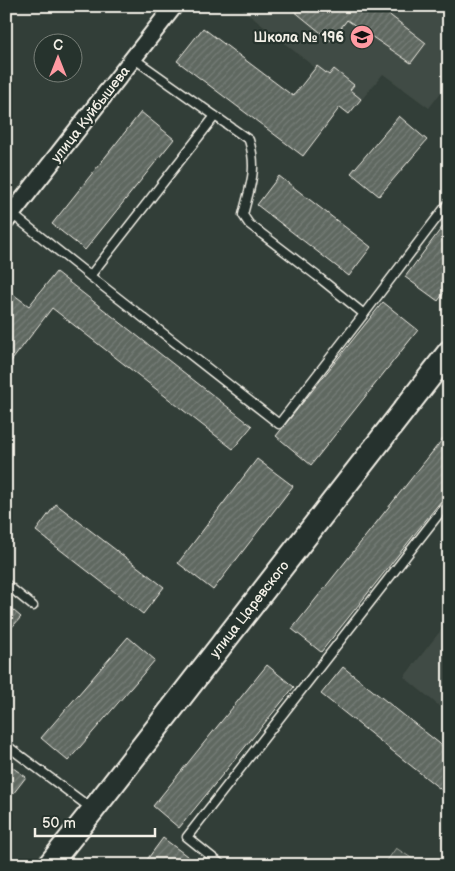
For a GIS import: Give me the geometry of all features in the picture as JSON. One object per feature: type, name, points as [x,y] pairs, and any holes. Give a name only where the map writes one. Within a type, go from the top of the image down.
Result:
[{"type":"street","name":"улица Куйбышева","points":[[8,219],[174,6]]},
{"type":"street","name":"улица Царевского","points":[[49,865],[449,352]]},
{"type":"lane","points":[[134,58],[248,140],[254,157],[253,176],[242,215],[249,224],[318,276],[364,314]]},
{"type":"lane","points":[[90,276],[215,116]]},
{"type":"lane","points":[[8,219],[90,276],[279,424],[449,202]]},
{"type":"lane","points":[[222,865],[187,837],[449,501]]},
{"type":"lane","points":[[6,584],[33,606]]},
{"type":"lane","points":[[6,745],[93,810]]},
{"type":"shaded area","name":"Школа № 196","points":[[238,6],[449,6],[449,82],[429,108],[383,74],[349,115],[305,80],[314,67]]},
{"type":"shaded area","points":[[449,620],[449,714],[404,677]]},
{"type":"shaded area","points":[[396,848],[422,865],[384,865]]},
{"type":"building","points":[[288,6],[378,6],[426,43],[411,63],[347,20],[331,41]]},
{"type":"building","points":[[203,28],[293,96],[317,66],[329,75],[334,69],[354,85],[350,90],[361,99],[349,114],[340,107],[303,156],[177,61]]},
{"type":"building","points":[[141,112],[174,139],[85,250],[52,224]]},
{"type":"building","points":[[399,116],[427,140],[379,196],[351,173]]},
{"type":"building","points":[[279,176],[371,247],[349,276],[257,205]]},
{"type":"building","points":[[449,218],[449,286],[438,301],[405,277]]},
{"type":"building","points":[[56,272],[252,426],[233,449],[52,308],[6,368],[6,289],[29,306]]},
{"type":"building","points":[[383,302],[418,330],[311,465],[276,436]]},
{"type":"building","points":[[449,431],[449,491],[321,652],[292,629]]},
{"type":"building","points":[[257,459],[293,486],[213,590],[178,563]]},
{"type":"building","points":[[56,504],[164,587],[143,614],[36,531]]},
{"type":"building","points":[[6,604],[21,617],[6,634]]},
{"type":"building","points":[[128,637],[155,660],[68,761],[41,738]]},
{"type":"building","points":[[267,665],[294,687],[179,828],[153,806]]},
{"type":"building","points":[[343,667],[449,751],[449,796],[321,694]]},
{"type":"building","points":[[6,763],[26,777],[6,803]]},
{"type":"building","points":[[163,838],[199,865],[143,865]]},
{"type":"place","name":"Школа № 196","points":[[362,37]]}]
